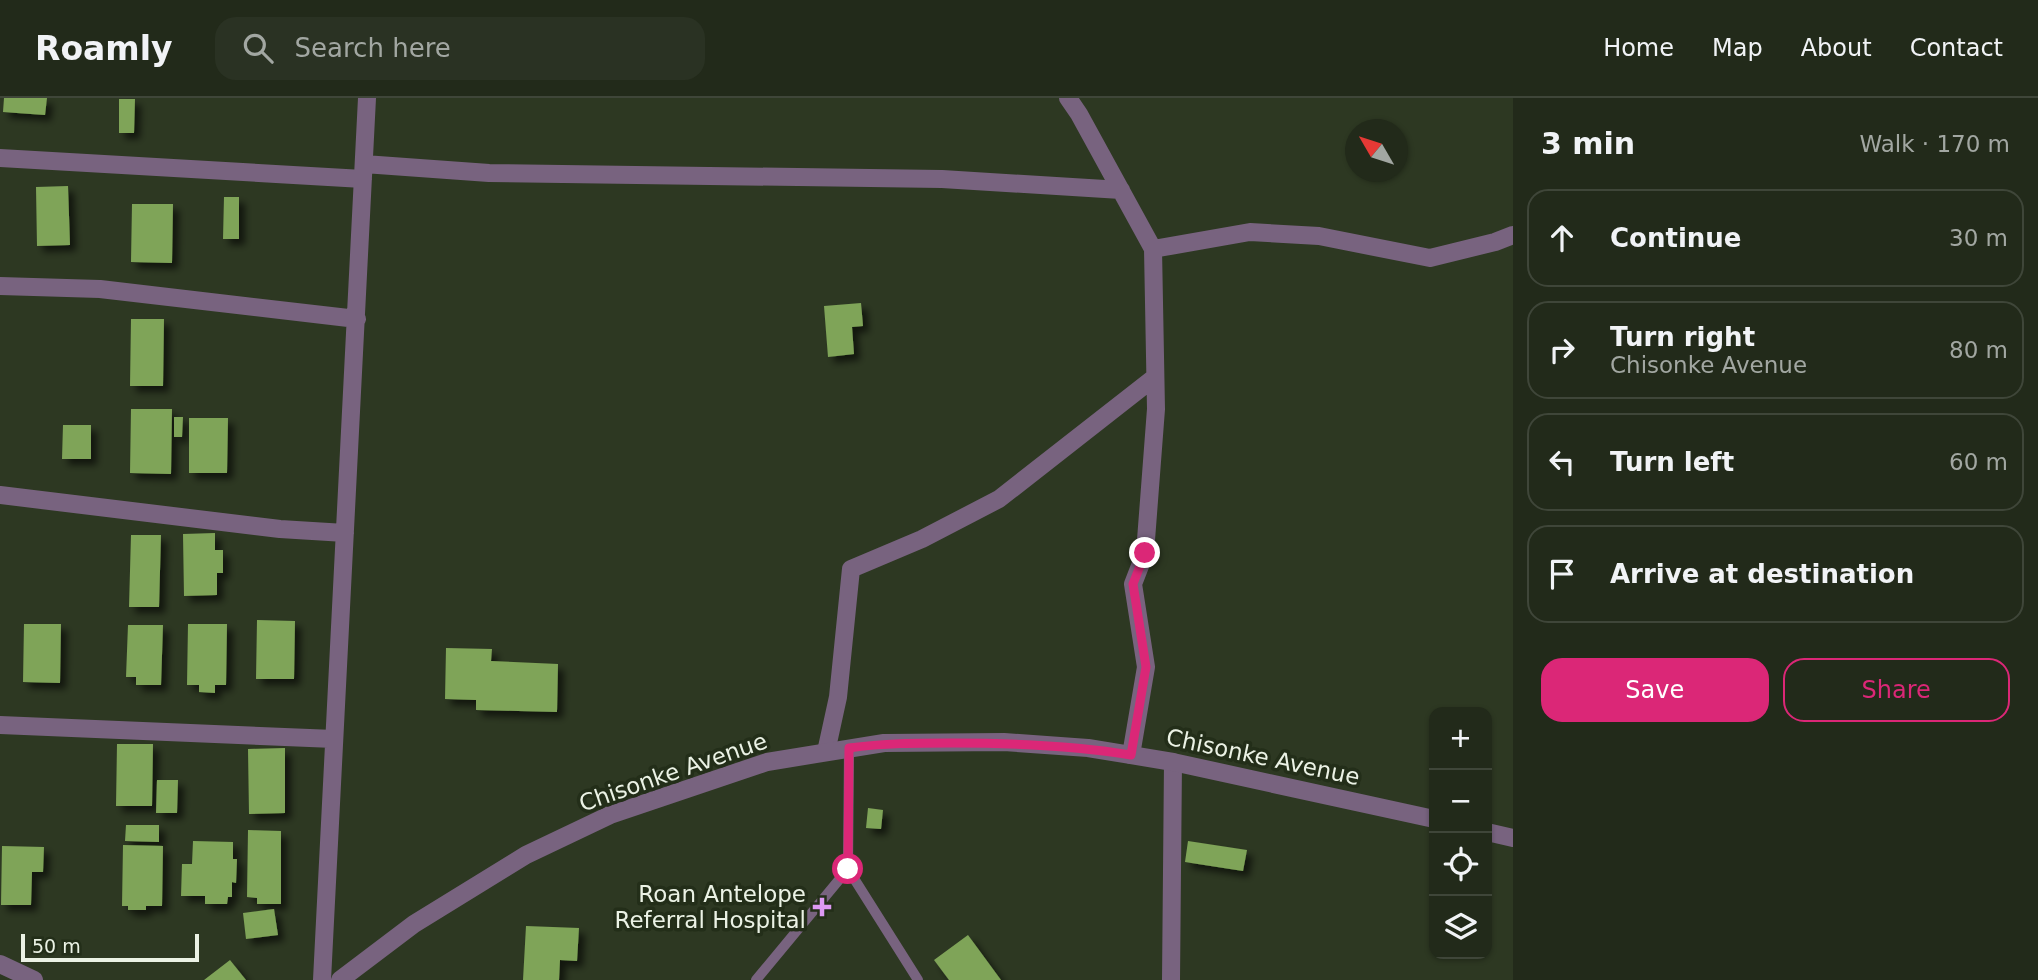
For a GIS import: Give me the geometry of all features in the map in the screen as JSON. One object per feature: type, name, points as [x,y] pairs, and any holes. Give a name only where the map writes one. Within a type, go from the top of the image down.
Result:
[{"type":"street","points":[[322,980],[367,98]]},
{"type":"street","points":[[1068,98],[1153,249],[1156,410],[1145,553],[1133,584],[1146,667],[1131,755]]},
{"type":"street","points":[[0,158],[364,171],[942,179],[1121,190]]},
{"type":"street","points":[[1153,249],[1250,232],[1320,236],[1430,258],[1513,235]]},
{"type":"street","points":[[0,286],[100,289],[357,319]]},
{"type":"street","points":[[826,752],[838,696],[851,569],[922,539],[999,499],[1155,377]]},
{"type":"street","points":[[0,495],[280,529],[345,533]]},
{"type":"street","points":[[0,725],[334,739]]},
{"type":"street","name":"Chisonke Avenue","points":[[340,980],[414,925],[526,855],[610,815],[767,762],[849,748],[884,743],[1004,743],[1088,748],[1172,761],[1429,818]]},
{"type":"street","points":[[1171,980],[1172,761]]},
{"type":"street","points":[[1491,833],[1513,838]]},
{"type":"street","points":[[0,964],[34,980]]},
{"type":"lane","points":[[849,748],[848,869],[918,980]]},
{"type":"lane","points":[[756,980],[848,869]]},
{"type":"building","points":[[4,98],[47,98],[45,115],[3,112]]},
{"type":"building","points":[[119,99],[135,99],[134,133],[119,133]]},
{"type":"building","points":[[68,186],[70,245],[37,246],[36,187]]},
{"type":"building","points":[[224,197],[239,197],[239,239],[223,239]]},
{"type":"building","points":[[132,204],[173,204],[172,263],[131,262]]},
{"type":"building","points":[[861,303],[863,326],[852,327],[854,354],[828,357],[824,306]]},
{"type":"building","points":[[131,319],[164,319],[163,386],[130,386]]},
{"type":"building","points":[[131,409],[172,409],[171,474],[130,473]]},
{"type":"building","points":[[174,417],[183,417],[182,437],[174,437]]},
{"type":"building","points":[[189,418],[228,418],[227,473],[189,473]]},
{"type":"building","points":[[63,425],[91,425],[91,459],[62,459]]},
{"type":"building","points":[[215,533],[215,550],[223,550],[223,573],[217,573],[217,595],[184,596],[183,534]]},
{"type":"building","points":[[131,535],[161,535],[159,607],[129,607]]},
{"type":"building","points":[[257,620],[295,621],[294,679],[256,679]]},
{"type":"building","points":[[24,624],[61,624],[60,683],[23,682]]},
{"type":"building","points":[[188,624],[227,624],[226,685],[215,685],[215,693],[199,692],[199,685],[187,685]]},
{"type":"building","points":[[128,625],[163,625],[161,685],[136,685],[136,677],[126,677]]},
{"type":"building","points":[[446,648],[492,649],[491,661],[558,664],[557,712],[476,710],[476,700],[445,699]]},
{"type":"building","points":[[117,744],[153,744],[152,806],[116,806]]},
{"type":"building","points":[[285,748],[285,813],[249,814],[248,749]]},
{"type":"building","points":[[157,780],[178,780],[177,813],[156,813]]},
{"type":"building","points":[[868,808],[883,810],[881,829],[866,828]]},
{"type":"building","points":[[126,825],[159,825],[159,842],[125,841]]},
{"type":"building","points":[[248,830],[281,831],[281,904],[257,904],[257,898],[247,897]]},
{"type":"building","points":[[193,841],[233,842],[233,859],[237,859],[236,883],[232,882],[232,897],[228,897],[227,904],[205,904],[205,896],[181,896],[182,864],[192,864]]},
{"type":"building","points":[[1188,841],[1247,850],[1243,871],[1185,862]]},
{"type":"building","points":[[123,845],[163,846],[162,906],[146,906],[146,910],[128,910],[128,906],[122,906]]},
{"type":"building","points":[[2,846],[44,847],[43,872],[32,872],[31,905],[1,905]]},
{"type":"building","points":[[274,909],[278,935],[246,939],[243,913]]},
{"type":"building","points":[[526,926],[579,928],[577,961],[560,960],[559,980],[523,980]]},
{"type":"building","points":[[968,935],[1001,980],[949,980],[934,960]]},
{"type":"building","points":[[230,960],[246,980],[204,980]]},
{"type":"place","name":"Roan Antelope Referral Hospital","points":[[822,907]]},
{"type":"route","points":[[848,869],[849,748],[884,743],[1004,743],[1088,748],[1131,755],[1146,667],[1133,584],[1145,553]]}]
